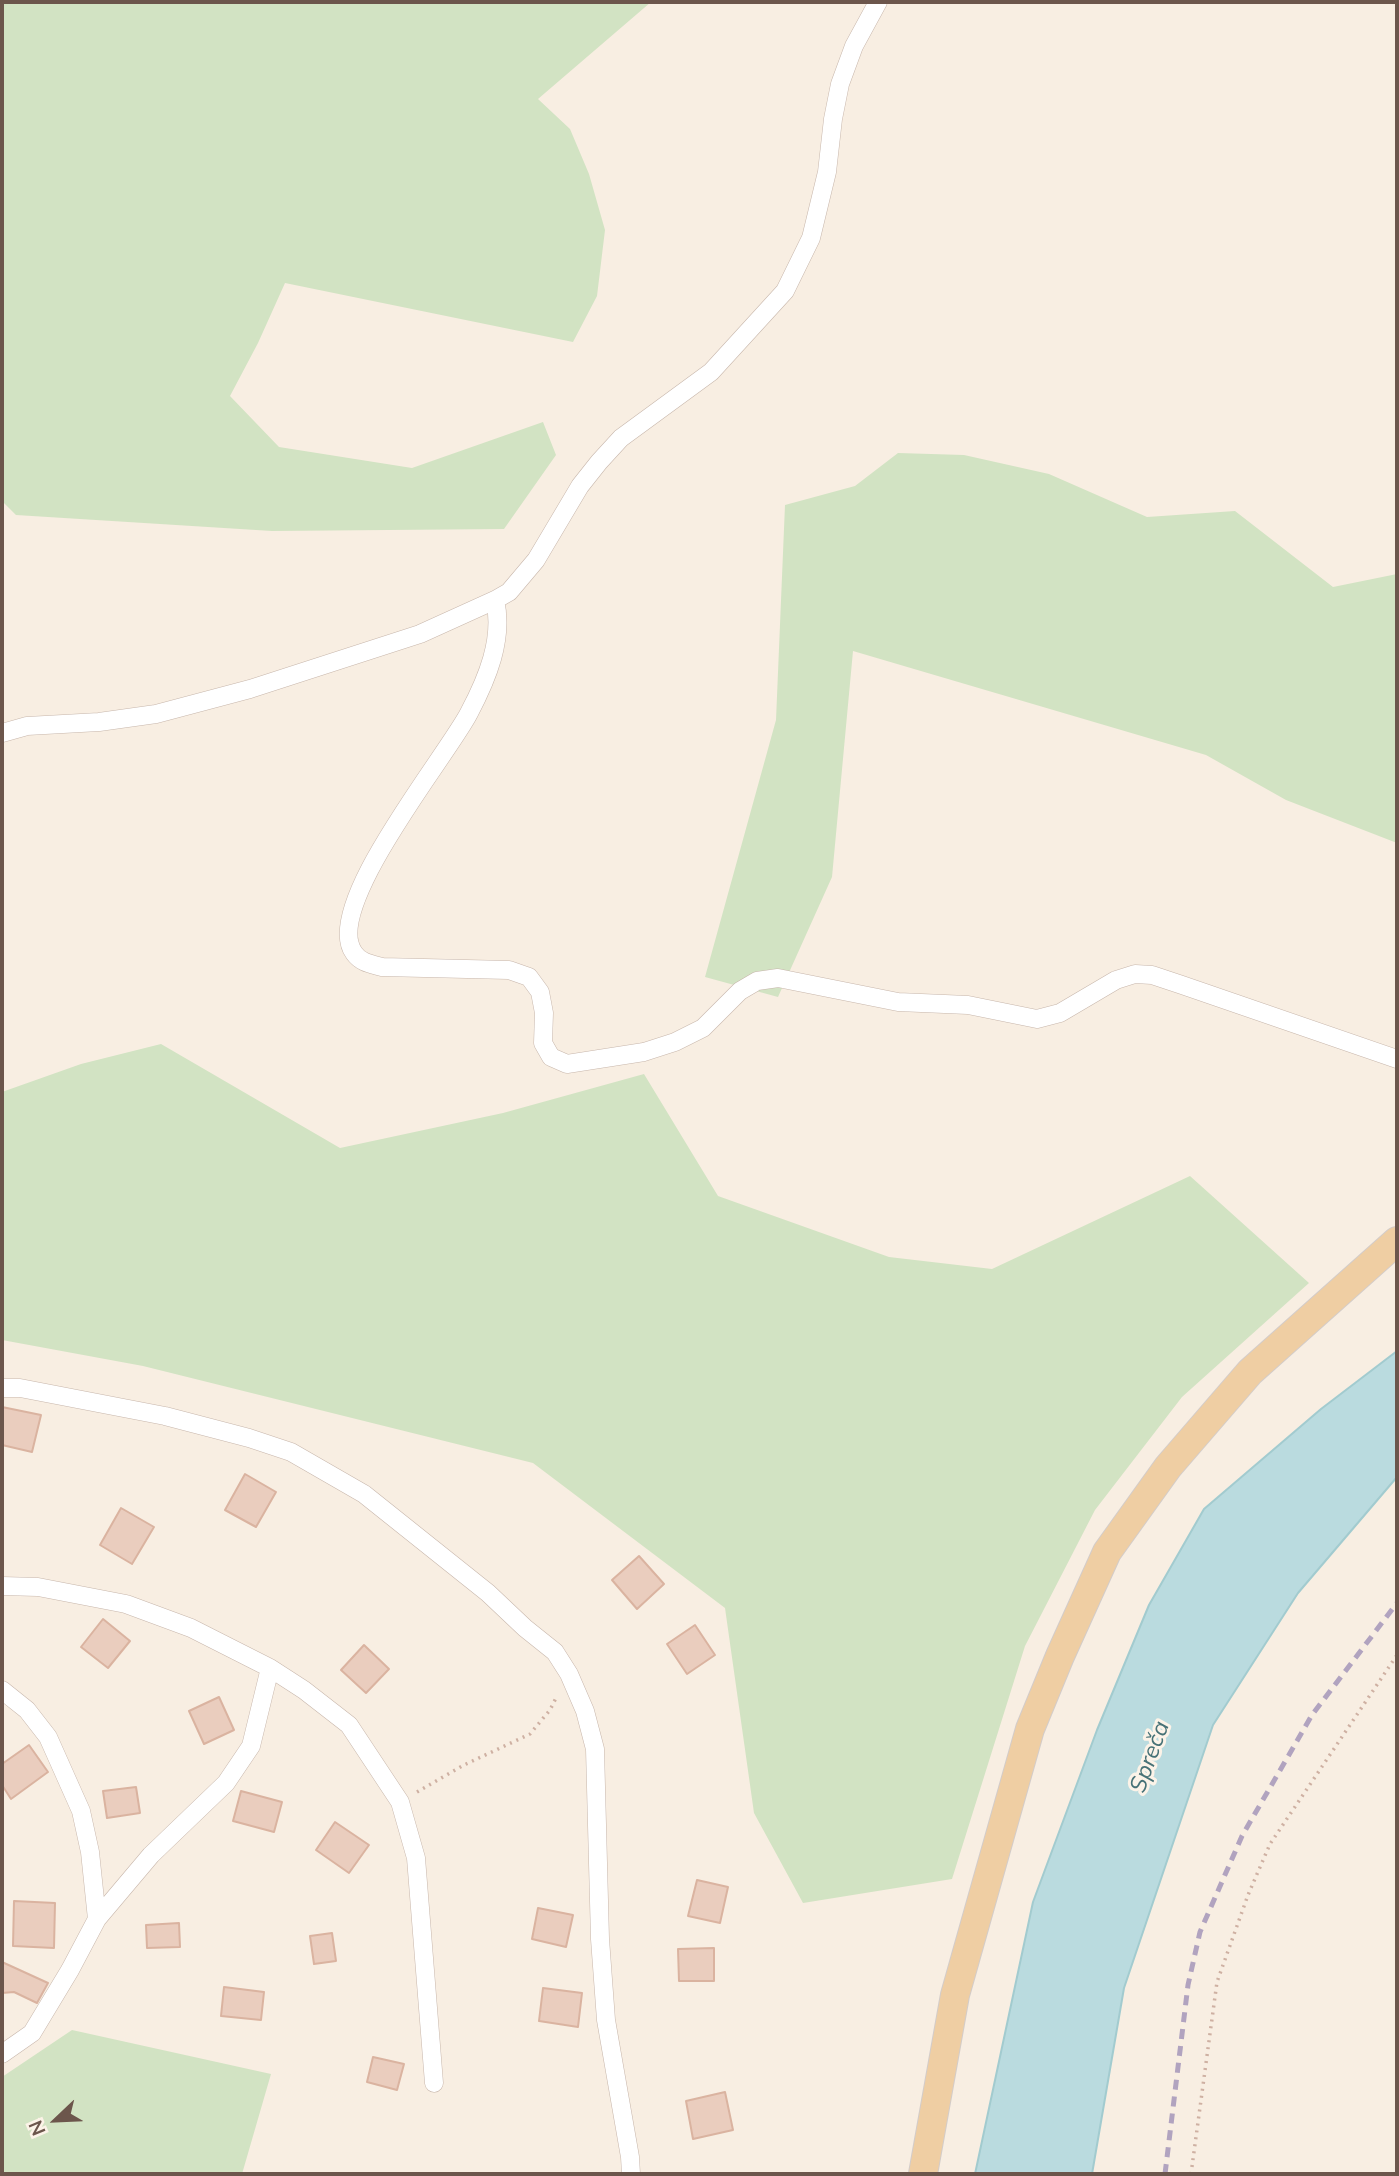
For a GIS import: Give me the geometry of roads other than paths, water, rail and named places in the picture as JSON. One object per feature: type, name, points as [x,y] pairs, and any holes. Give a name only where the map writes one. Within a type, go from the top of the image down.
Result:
[{"type":"main road","points":[[923,2174],[955,1995],[1030,1729],[1107,1552],[1168,1467],[1250,1372],[1397,1241]]},
{"type":"street","points":[[2,733],[27,726],[99,722],[156,714],[250,690],[420,634],[509,592],[536,560],[580,486],[614,446],[711,372],[785,291],[811,238],[827,172],[833,118],[853,46],[878,2]]},
{"type":"street","points":[[495,600],[499,616],[497,640],[487,673],[469,715],[393,827],[372,865],[357,901],[349,923],[348,936],[353,952],[363,962],[382,967],[509,970],[528,977],[540,992],[544,1013],[543,1043],[551,1057],[567,1064],[643,1052],[675,1042],[704,1028],[740,991],[757,981],[778,978],[898,1002],[968,1006],[1037,1018],[1060,1013],[1116,980],[1135,974],[1152,975],[1397,1059]]},
{"type":"street","points":[[2,1388],[20,1388],[165,1416],[291,1452],[364,1494],[488,1593],[555,1652],[569,1674],[585,1711],[595,1749],[599,1821],[600,1939],[606,2020],[631,2174]]},
{"type":"street","points":[[2,1586],[38,1587],[126,1604],[191,1628],[270,1668],[349,1725],[400,1802],[416,1858],[433,2083]]},
{"type":"street","points":[[2,2054],[32,2033],[97,1919],[151,1855],[226,1783],[251,1746],[270,1668]]},
{"type":"street","points":[[2,1690],[27,1710],[48,1737],[80,1811],[90,1852],[97,1919]]},
{"type":"water","name":"Spreča","points":[[1397,1351],[1397,1477],[1298,1593],[1213,1725],[1124,1988],[1092,2174],[975,2174],[1033,1902],[1097,1730],[1149,1605],[1204,1509],[1321,1409]]},
{"type":"railway","points":[[1165,2174],[1188,1985],[1200,1932],[1242,1836],[1312,1715],[1397,1603]]}]
